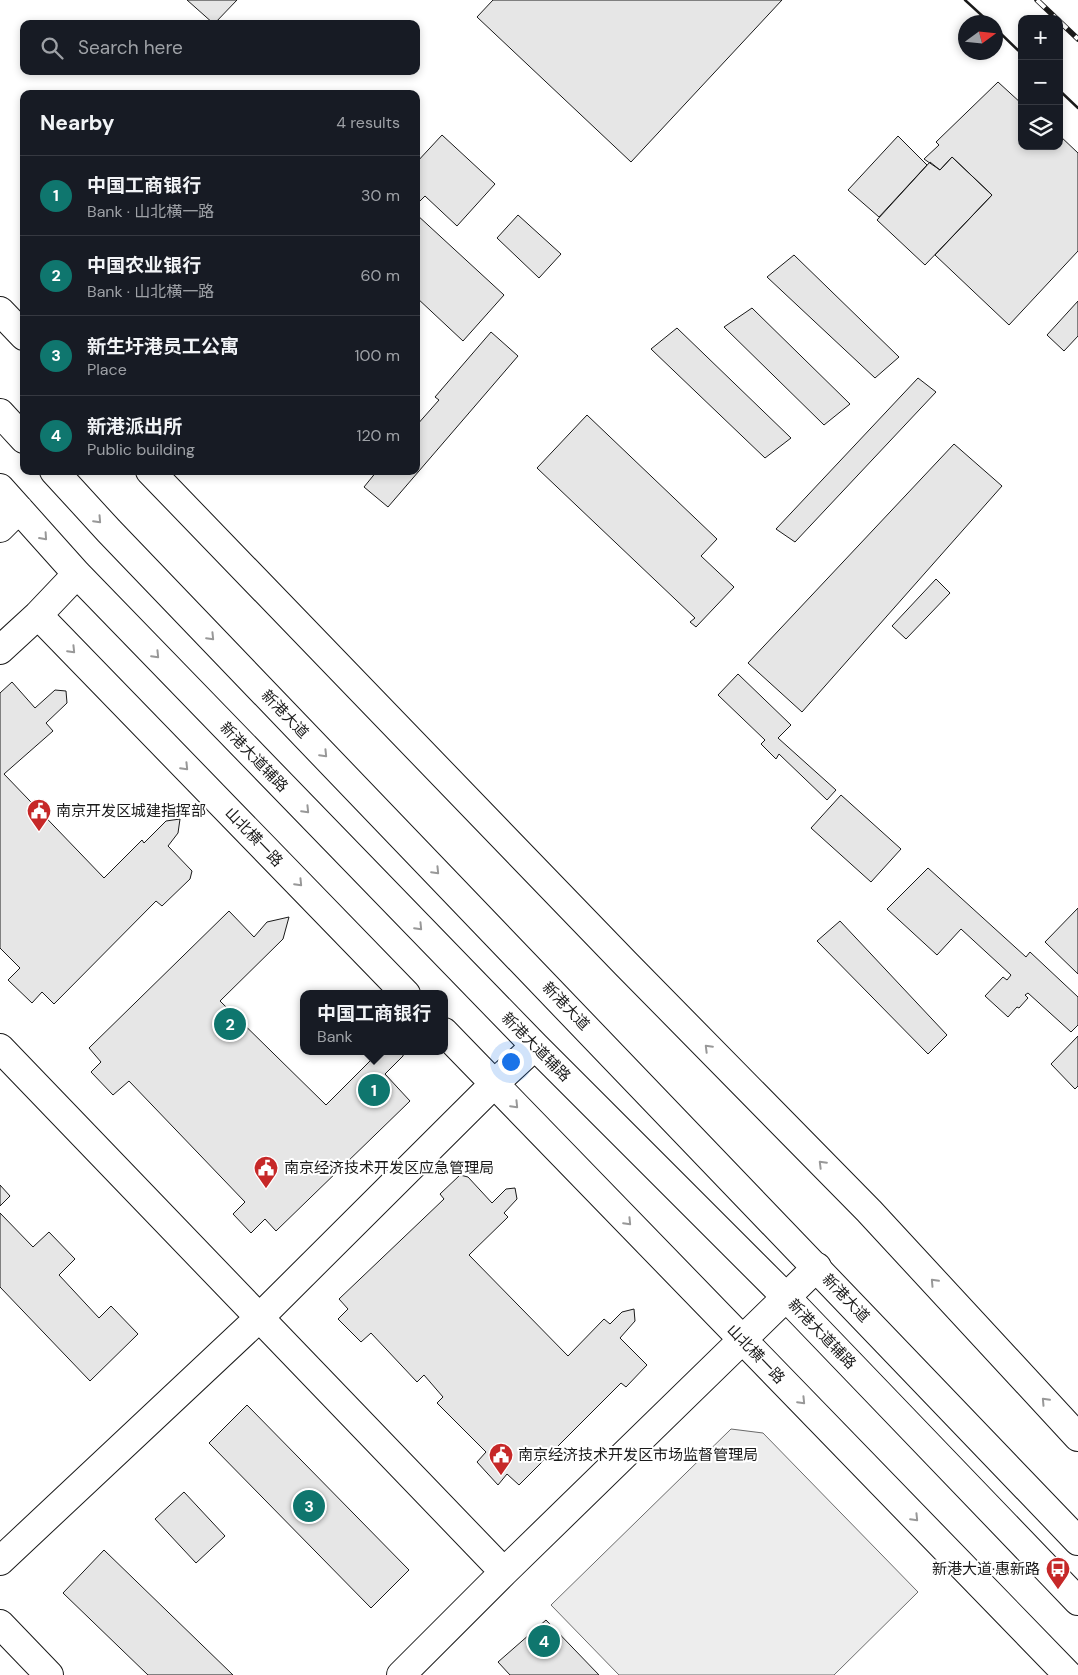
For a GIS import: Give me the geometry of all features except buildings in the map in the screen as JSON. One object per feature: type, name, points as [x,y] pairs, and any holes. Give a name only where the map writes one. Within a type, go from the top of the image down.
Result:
[{"type":"street","points":[[0,311],[20,332]]},
{"type":"street","points":[[0,413],[20,435]]},
{"type":"street","name":"新港大道","points":[[58,475],[108,531],[817,1267],[1078,1541]]},
{"type":"street","points":[[154,475],[626,964],[869,1211],[1078,1437]]},
{"type":"street","name":"新港大道辅路","points":[[0,488],[9,518],[77,574],[534,1046],[786,1297],[1078,1601]]},
{"type":"street","points":[[0,650],[38,615],[77,574]]},
{"type":"street","name":"山北横一路","points":[[38,615],[402,990]]},
{"type":"street","name":"山北横一路","points":[[448,1036],[1068,1675]]},
{"type":"street","points":[[0,1561],[259,1318],[534,1046]]},
{"type":"street","points":[[0,1048],[504,1572]]},
{"type":"street","points":[[401,1675],[817,1267]]},
{"type":"street","points":[[0,1624],[49,1675]]},
{"type":"shaded area","points":[[731,1429],[763,1433],[918,1592],[834,1675],[619,1675],[551,1605]]},
{"type":"railway","points":[[1037,0],[1053,15]]},
{"type":"railway","points":[[1063,25],[1078,39]]},
{"type":"wall","points":[[965,0],[981,15]]},
{"type":"wall","points":[[1003,36],[1018,50]]},
{"type":"wall","points":[[1063,94],[1078,108]]},
{"type":"place","name":"南京开发区城建指挥部","points":[[39,832]]},
{"type":"place","name":"中国农业银行","points":[[230,1024]]},
{"type":"place","name":"中国工商银行","points":[[374,1090]]},
{"type":"place","name":"南京经济技术开发区应急管理局","points":[[266,1189]]},
{"type":"place","name":"南京经济技术开发区市场监督管理局","points":[[501,1476]]},
{"type":"place","name":"新生圩港员工公寓","points":[[309,1506]]},
{"type":"place","name":"新港大道·惠新路","points":[[1058,1590]]},
{"type":"place","name":"新港派出所","points":[[544,1641]]}]
